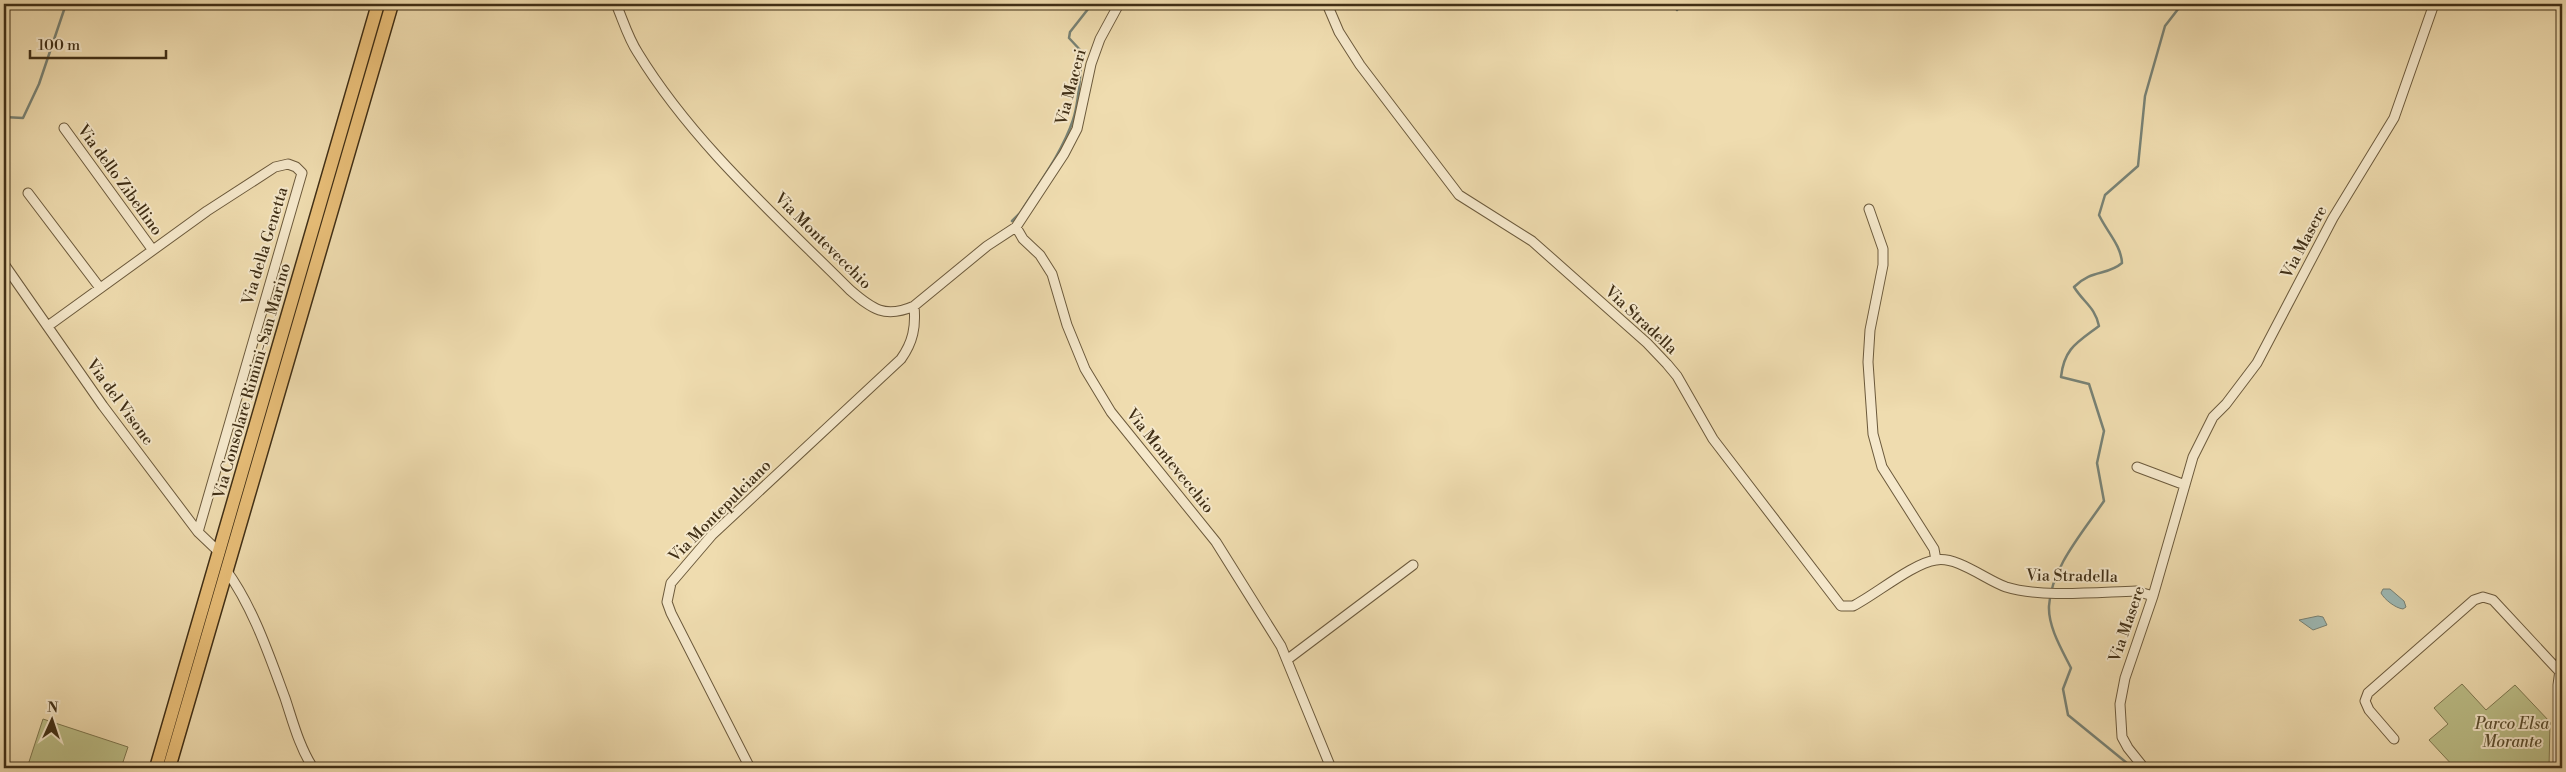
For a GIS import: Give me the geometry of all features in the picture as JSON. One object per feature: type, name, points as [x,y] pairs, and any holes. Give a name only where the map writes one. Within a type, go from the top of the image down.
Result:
[{"type":"main road","name":"Via Consolare Rimini-San Marino","points":[[156,768],[378,4]]},
{"type":"main road","name":"Via Consolare Rimini-San Marino","points":[[169,768],[392,4]]},
{"type":"street","name":"Via Montevecchio","points":[[616,4],[636,51],[672,103],[730,169],[793,234],[866,304],[883,312],[900,312],[914,306],[987,246],[1016,227],[1023,239],[1040,255],[1052,274],[1085,370],[1111,412],[1216,542],[1260,610],[1288,659],[1331,768]]},
{"type":"street","name":"Via Maceri","points":[[1016,227],[1064,154],[1077,129],[1090,64],[1100,39],[1120,4]]},
{"type":"street","name":"Via Stradella","points":[[1327,4],[1339,32],[1360,65],[1398,118],[1459,195],[1532,241],[1647,343],[1667,364],[1677,376],[1713,439],[1841,606],[1857,604],[1922,564],[1936,560],[1949,560],[2006,586],[2025,592],[2136,591],[2153,596]]},
{"type":"street","name":"Via Masere","points":[[2144,768],[2128,748],[2122,736],[2120,704],[2125,678],[2153,596],[2192,457],[2209,424],[2256,363],[2333,218],[2394,118],[2434,4]]},
{"type":"street","name":"Via dello Zibellino","points":[[64,128],[152,249]]},
{"type":"street","name":"Via della Genetta","points":[[48,326],[152,249],[275,166],[288,164],[296,167],[302,173],[198,532]]},
{"type":"street","points":[[28,193],[100,288]]},
{"type":"street","points":[[1869,209],[1883,249],[1883,265],[1870,330],[1868,362],[1873,434],[1882,467],[1934,549],[1936,560]]},
{"type":"street","name":"Via del Visone","points":[[4,264],[82,378],[198,532],[219,552]]},
{"type":"street","name":"Via Montepulciano","points":[[750,768],[671,613],[667,602],[667,591],[677,575],[712,536],[901,359],[910,346],[914,333],[914,306]]},
{"type":"street","points":[[2137,467],[2185,485]]},
{"type":"street","points":[[1288,659],[1413,565]]},
{"type":"street","points":[[226,570],[238,587],[257,628],[300,744],[313,768]]},
{"type":"street","points":[[2394,739],[2369,710],[2365,701],[2368,693],[2474,600],[2483,597],[2493,600],[2559,671]]},
{"type":"street","points":[[2558,768],[2556,732],[2559,671],[2562,654]]},
{"type":"green space","name":"Parco Elsa Morante","points":[[2462,684],[2486,710],[2515,685],[2550,722],[2549,768],[2455,768],[2429,740],[2448,724],[2434,708]]},
{"type":"green space","points":[[43,719],[128,747],[121,768],[27,768]]},
{"type":"water","points":[[2383,589],[2390,589],[2404,601],[2406,607],[2403,609],[2390,603],[2381,593]]},
{"type":"water","points":[[2318,616],[2323,617],[2327,625],[2313,630],[2299,620]]},
{"type":"waterway","points":[[4,117],[23,118],[39,84],[66,4]]},
{"type":"waterway","points":[[1012,221],[1020,213],[1050,168],[1073,120],[1078,95],[1082,52],[1069,38],[1070,32],[1092,4]]},
{"type":"waterway","points":[[1677,10],[1682,4]]},
{"type":"waterway","points":[[2133,768],[2068,715],[2063,689],[2071,668],[2056,638],[2049,614],[2051,592],[2055,578],[2069,551],[2104,501],[2097,463],[2104,431],[2089,384],[2061,377],[2065,359],[2069,352],[2099,326],[2095,314],[2074,287],[2087,277],[2111,270],[2122,263],[2119,250],[2099,215],[2105,195],[2138,166],[2145,96],[2165,26],[2182,4]]}]
